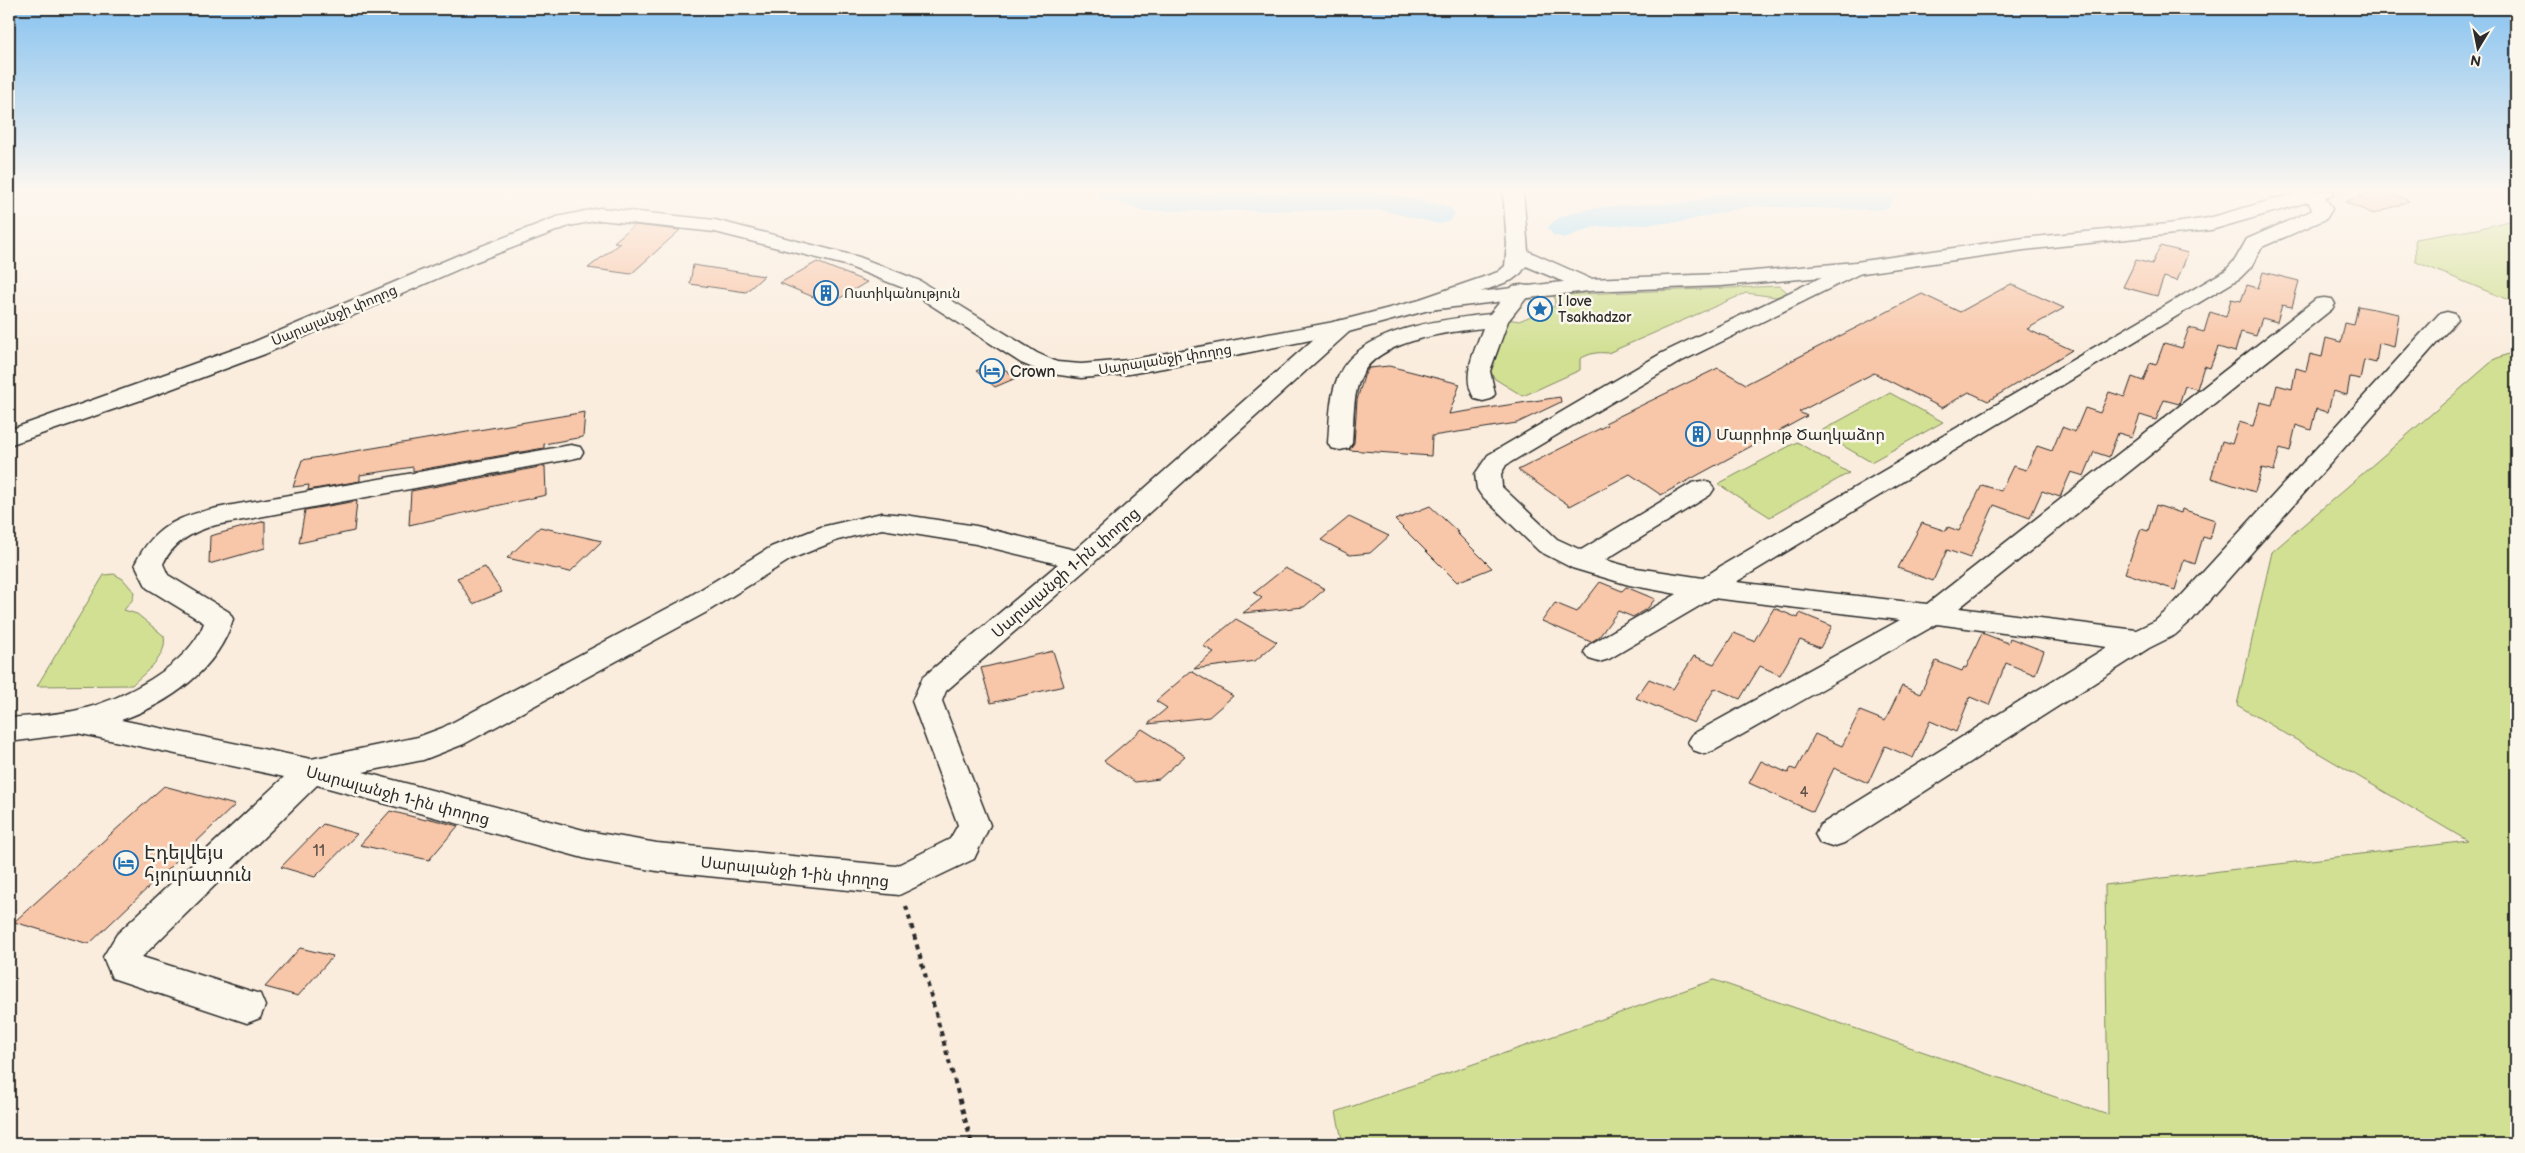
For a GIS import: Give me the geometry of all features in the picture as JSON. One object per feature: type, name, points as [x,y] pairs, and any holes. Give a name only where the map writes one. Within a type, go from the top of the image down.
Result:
[{"type":"street","name":"Սարալանջի փողոց","points":[[9,438],[139,393],[257,349],[502,245]]},
{"type":"street","name":"Սարալանջի փողոց","points":[[791,245],[852,260],[912,285],[997,336],[1028,358],[1053,368],[1081,371],[1129,367],[1341,327],[1428,304],[1521,291],[1588,285],[1721,280],[1856,268]]},
{"type":"street","points":[[1428,304],[1505,276],[1515,268],[1519,255],[1517,245]]},
{"type":"street","points":[[2018,245],[1856,268],[1670,358],[1497,460],[1488,474],[1490,490],[1548,545],[1582,562],[1628,576],[1709,588],[1934,614],[2139,641]]},
{"type":"street","points":[[1599,652],[2233,274],[2244,263],[2253,245]]},
{"type":"street","points":[[1519,255],[1588,285]]},
{"type":"street","points":[[1483,394],[1479,371],[1497,320],[1521,291]]},
{"type":"street","points":[[1704,742],[1934,614],[2324,304]]},
{"type":"street","points":[[1832,834],[2139,641],[2165,628],[2182,613],[2447,319]]},
{"type":"street","points":[[1340,442],[1351,371],[1366,355],[1419,332],[1450,325],[1497,320]]},
{"type":"street","name":"Սարալանջի 1-ին փողոց","points":[[9,730],[76,722],[311,771],[587,845],[657,857],[899,881],[962,849],[974,825],[927,701],[934,685],[1080,560],[1341,327]]},
{"type":"street","points":[[76,722],[130,705],[151,694],[190,665],[213,638],[219,619],[158,581],[149,564],[153,552],[181,529],[198,520],[227,514],[571,452]]},
{"type":"street","points":[[1582,562],[1700,489]]},
{"type":"street","points":[[247,1006],[125,967],[121,957],[130,944],[311,771],[423,748],[453,736],[695,606],[781,553],[839,530],[882,522],[905,523],[976,535],[1080,560]]},
{"type":"path","points":[[899,881],[972,1144]]},
{"type":"green space","points":[[2415,245],[2516,245],[2516,303],[2416,262]]},
{"type":"green space","points":[[1780,286],[1788,293],[1776,297],[1746,293],[1608,353],[1587,355],[1580,359],[1580,370],[1523,396],[1495,379],[1489,369],[1508,319],[1519,321],[1555,306],[1554,295]]},
{"type":"green space","points":[[2516,351],[2516,1144],[1343,1144],[1336,1112],[1714,980],[2108,1115],[2105,885],[2468,841],[2237,705],[2272,552],[2495,359]]},
{"type":"green space","points":[[1890,393],[1943,422],[1871,462],[1819,432]]},
{"type":"green space","points":[[1797,442],[1849,473],[1770,517],[1718,484]]},
{"type":"green space","points":[[114,574],[123,579],[134,592],[133,599],[124,610],[137,614],[164,636],[163,651],[159,657],[132,685],[37,686],[104,575]]},
{"type":"building","points":[[618,245],[664,245],[631,274],[588,268]]},
{"type":"building","points":[[2160,246],[2188,253],[2177,281],[2164,277],[2157,296],[2123,287],[2136,260],[2152,264]]},
{"type":"building","name":"Ոստիկանություն","points":[[817,262],[867,282],[830,304],[780,283]]},
{"type":"building","points":[[693,265],[764,276],[746,292],[690,284]]},
{"type":"building","points":[[2263,272],[2299,281],[2292,307],[2282,305],[2277,322],[2262,318],[2256,336],[2241,332],[2235,352],[2218,347],[2210,368],[2204,366],[2197,389],[2185,386],[2179,404],[2164,400],[2156,420],[2140,415],[2132,437],[2118,433],[2109,457],[2094,452],[2084,476],[2071,472],[2060,497],[2042,491],[2030,518],[1994,505],[1970,558],[1947,550],[1933,581],[1898,568],[1922,523],[1946,531],[1948,527],[1959,531],[1982,485],[2001,491],[2013,466],[2026,470],[2037,446],[2052,451],[2062,427],[2075,432],[2085,408],[2100,413],[2109,392],[2125,397],[2132,377],[2143,381],[2150,363],[2156,365],[2164,343],[2182,348],[2189,328],[2204,332],[2210,312],[2226,317],[2231,299],[2241,301],[2247,285],[2258,288]]},
{"type":"building","points":[[2011,284],[2064,308],[2027,329],[2072,350],[1988,401],[1969,392],[1942,408],[1874,373],[1799,412],[1807,416],[1661,495],[1630,474],[1570,506],[1518,470],[1607,425],[1605,423],[1718,368],[1746,384],[1922,294],[1960,312]]},
{"type":"building","points":[[2358,306],[2399,314],[2394,347],[2379,343],[2376,363],[2364,360],[2360,379],[2350,377],[2347,395],[2333,391],[2328,412],[2316,409],[2311,430],[2296,425],[2290,451],[2280,448],[2274,471],[2262,468],[2255,492],[2211,478],[2222,441],[2232,444],[2239,422],[2253,426],[2260,402],[2272,405],[2277,385],[2292,389],[2296,368],[2306,371],[2310,354],[2322,357],[2326,338],[2341,342],[2345,323],[2354,325]]},
{"type":"building","points":[[997,363],[1016,378],[995,387],[976,371]]},
{"type":"building","points":[[1389,366],[1460,384],[1449,414],[1560,397],[1561,402],[1517,423],[1432,436],[1431,456],[1349,450],[1354,443],[1357,400],[1364,376],[1369,368]]},
{"type":"building","points":[[585,412],[583,437],[544,444],[544,448],[413,471],[413,467],[360,475],[360,481],[308,490],[309,485],[293,487],[302,460]]},
{"type":"building","points":[[545,466],[546,495],[409,525],[411,491]]},
{"type":"building","points":[[357,501],[354,531],[299,543],[305,510]]},
{"type":"building","points":[[2156,505],[2181,513],[2182,509],[2215,520],[2210,539],[2203,537],[2195,564],[2184,560],[2175,590],[2125,573],[2141,529],[2148,531]]},
{"type":"building","points":[[1430,506],[1492,568],[1457,582],[1395,520]]},
{"type":"building","points":[[1349,517],[1389,536],[1370,553],[1350,555],[1321,540]]},
{"type":"building","points":[[265,521],[265,548],[209,564],[210,536]]},
{"type":"building","points":[[540,527],[602,541],[570,572],[507,558]]},
{"type":"building","points":[[485,567],[502,592],[473,604],[457,578]]},
{"type":"building","points":[[1285,568],[1325,589],[1304,607],[1243,613],[1262,598],[1254,593]]},
{"type":"building","points":[[1600,582],[1622,591],[1626,587],[1655,599],[1648,608],[1633,617],[1618,611],[1599,637],[1591,642],[1542,621],[1555,603],[1577,612]]},
{"type":"building","points":[[1774,608],[1798,618],[1800,613],[1832,626],[1820,648],[1800,640],[1780,675],[1760,666],[1740,699],[1715,688],[1694,723],[1636,698],[1649,679],[1673,689],[1694,656],[1714,664],[1734,633],[1754,641]]},
{"type":"building","points":[[1236,619],[1277,642],[1255,661],[1194,669],[1214,652],[1203,646]]},
{"type":"building","points":[[1982,633],[2008,643],[2010,638],[2044,651],[2035,675],[2006,663],[1989,705],[1970,697],[1956,732],[1930,721],[1913,758],[1885,746],[1868,783],[1834,768],[1813,812],[1749,783],[1761,761],[1788,773],[1791,768],[1796,770],[1815,734],[1842,746],[1860,711],[1885,721],[1902,686],[1920,694],[1936,661],[1962,671],[1964,667],[1966,668]]},
{"type":"building","points":[[1053,651],[1064,686],[991,703],[981,668]]},
{"type":"building","points":[[1191,671],[1233,696],[1209,717],[1148,724],[1167,708],[1156,701]]},
{"type":"building","points":[[1142,729],[1185,756],[1159,779],[1135,782],[1104,761]]},
{"type":"building","name":"Էդելվեյս հյուրատուն","points":[[164,786],[235,805],[89,944],[14,922]]},
{"type":"building","points":[[390,811],[458,826],[429,860],[360,845]]},
{"type":"building","points":[[323,824],[357,834],[315,877],[281,867]]},
{"type":"building","points":[[300,948],[333,956],[298,996],[265,987]]},
{"type":"place","name":"Ոստիկանություն","points":[[826,293]]},
{"type":"place","name":"I love Tsakhadzor","points":[[1540,309]]},
{"type":"place","name":"Crown","points":[[992,371]]},
{"type":"place","name":"Մարրիոթ Ծաղկաձոր","points":[[1698,434]]},
{"type":"place","name":"Էդելվեյս հյուրատուն","points":[[126,863]]}]
